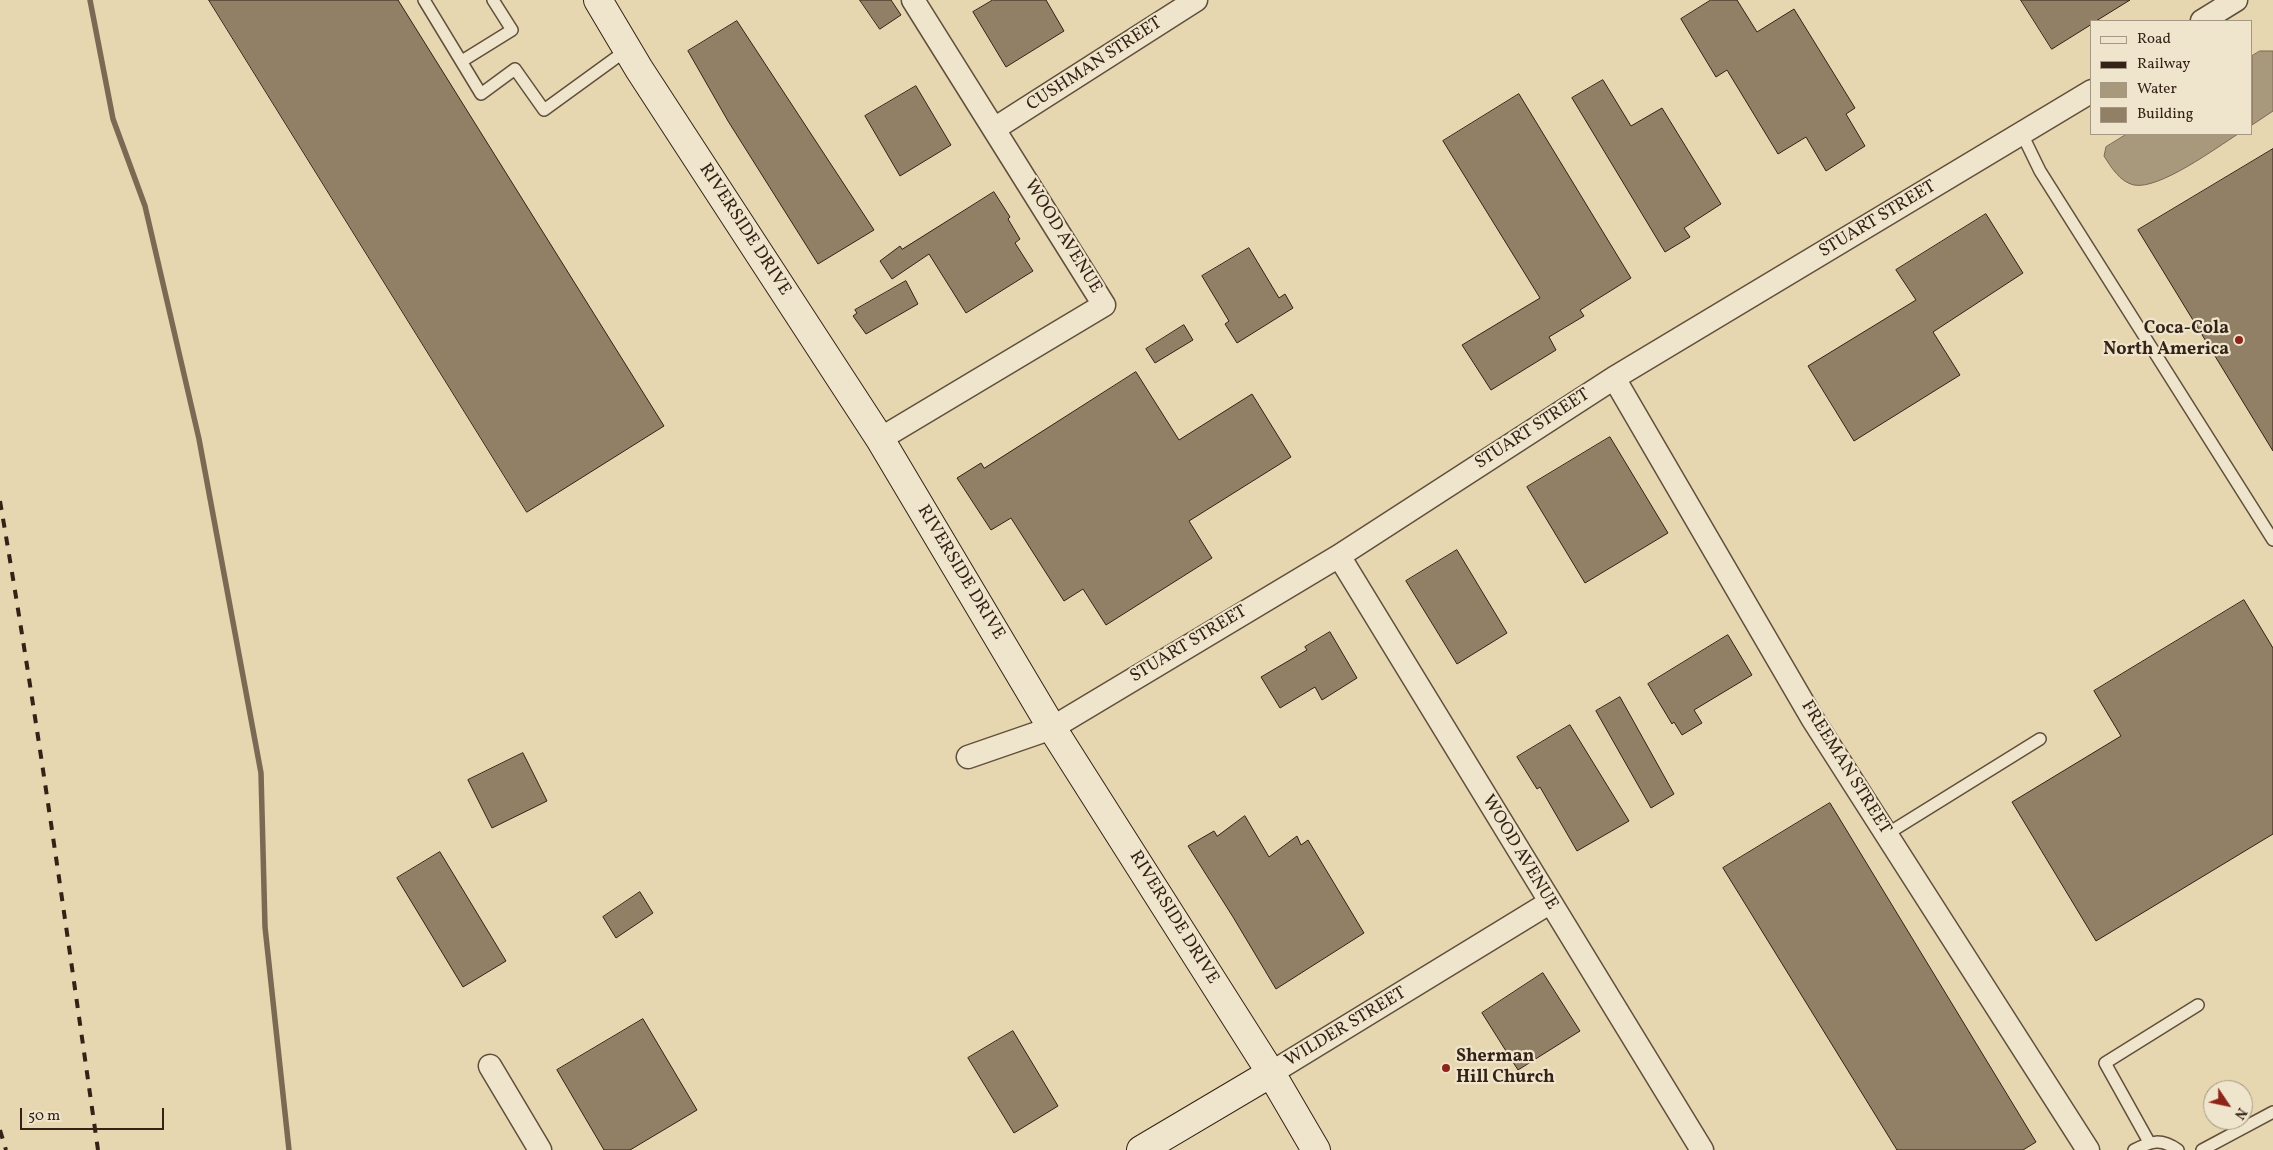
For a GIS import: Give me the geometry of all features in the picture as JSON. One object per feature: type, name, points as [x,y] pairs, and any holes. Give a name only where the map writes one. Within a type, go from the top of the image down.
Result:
[{"type":"street","name":"RIVERSIDE DRIVE","points":[[598,0],[880,439],[1052,728],[1271,1073],[1316,1150]]},
{"type":"street","name":"WOOD AVENUE","points":[[880,439],[1104,305],[913,0]]},
{"type":"street","name":"CUSHMAN STREET","points":[[994,129],[1196,0]]},
{"type":"street","points":[[2204,20],[2236,0]]},
{"type":"street","name":"STUART STREET","points":[[968,757],[1052,728],[1339,556],[1614,378],[2090,92]]},
{"type":"street","name":"FREEMAN STREET","points":[[1614,378],[1812,718],[2088,1150]]},
{"type":"street","name":"WOOD AVENUE","points":[[1339,556],[1702,1150]]},
{"type":"street","name":"WILDER STREET","points":[[1141,1150],[1550,903]]},
{"type":"street","points":[[490,1066],[540,1150]]},
{"type":"lane","points":[[424,0],[481,94],[515,69],[544,110],[628,49]]},
{"type":"lane","points":[[462,61],[512,30],[493,0]]},
{"type":"lane","points":[[2022,134],[2040,170],[2273,540]]},
{"type":"lane","points":[[1886,834],[2040,739]]},
{"type":"lane","points":[[2149,1142],[2106,1063],[2198,1005]]},
{"type":"lane","points":[[2202,1150],[2273,1112]]},
{"type":"lane","points":[[2134,1150],[2149,1142],[2168,1143],[2178,1150]]},
{"type":"water","points":[[2260,51],[2273,51],[2273,111],[2253,124],[2253,55]]},
{"type":"water","points":[[2125,135],[2236,135],[2187,167],[2145,185],[2134,185],[2124,181],[2104,156],[2106,147]]},
{"type":"building","points":[[209,0],[398,0],[664,426],[527,512]]},
{"type":"building","points":[[860,0],[891,0],[901,15],[880,29]]},
{"type":"building","points":[[993,0],[1046,0],[1064,31],[1006,67],[973,12]]},
{"type":"building","points":[[1711,0],[1737,0],[1757,32],[1794,9],[1855,108],[1846,114],[1865,146],[1826,171],[1806,137],[1778,154],[1727,70],[1716,77],[1681,19]]},
{"type":"building","points":[[2021,0],[2130,0],[2098,20],[2090,20],[2090,25],[2052,49]]},
{"type":"building","points":[[737,21],[874,230],[818,264],[728,121],[688,51]]},
{"type":"building","points":[[1603,80],[1631,126],[1662,108],[1721,204],[1684,228],[1690,237],[1665,252],[1572,98]]},
{"type":"building","points":[[916,86],[951,145],[900,176],[865,116]]},
{"type":"building","points":[[1519,94],[1631,278],[1580,310],[1584,316],[1549,337],[1556,350],[1491,390],[1462,345],[1540,298],[1443,141]]},
{"type":"building","name":"Coca-Cola North America","points":[[2273,149],[2273,451],[2138,230]]},
{"type":"building","points":[[994,192],[1010,217],[1008,219],[1020,239],[1015,243],[1033,271],[966,313],[929,254],[892,279],[880,261],[900,246],[902,249]]},
{"type":"building","points":[[1986,214],[2023,273],[1933,332],[1960,375],[1854,441],[1808,366],[1916,300],[1896,270]]},
{"type":"building","points":[[1249,248],[1279,298],[1285,294],[1293,308],[1237,343],[1225,324],[1229,321],[1202,276]]},
{"type":"building","points":[[906,281],[918,304],[866,334],[853,316],[857,313],[855,310]]},
{"type":"building","points":[[1184,325],[1193,340],[1155,363],[1146,349]]},
{"type":"building","points":[[1136,372],[1179,440],[1252,394],[1291,457],[1189,521],[1212,558],[1106,625],[1083,589],[1064,601],[1011,518],[991,530],[957,478],[981,463],[984,468]]},
{"type":"building","points":[[1610,437],[1668,533],[1585,583],[1527,487]]},
{"type":"building","points":[[1457,550],[1507,633],[1457,664],[1406,581]]},
{"type":"building","points":[[2244,600],[2273,648],[2273,834],[2096,941],[2012,802],[2121,736],[2094,691]]},
{"type":"building","points":[[1330,632],[1357,678],[1322,700],[1315,687],[1280,708],[1261,677],[1307,650],[1305,647]]},
{"type":"building","points":[[1728,635],[1752,675],[1694,710],[1702,723],[1682,735],[1674,722],[1672,724],[1648,684]]},
{"type":"building","points":[[1620,697],[1674,794],[1651,808],[1596,711]]},
{"type":"building","points":[[1570,725],[1629,821],[1577,851],[1540,787],[1537,789],[1517,757]]},
{"type":"building","points":[[523,753],[547,801],[492,828],[468,780]]},
{"type":"building","points":[[1830,803],[2036,1142],[2023,1150],[1897,1150],[1723,868]]},
{"type":"building","points":[[1245,816],[1269,857],[1297,836],[1301,845],[1308,840],[1364,933],[1276,989],[1188,846],[1214,831],[1217,836]]},
{"type":"building","points":[[440,852],[506,961],[463,987],[397,878]]},
{"type":"building","points":[[640,892],[653,913],[616,938],[603,917]]},
{"type":"building","points":[[1543,973],[1580,1031],[1518,1070],[1482,1013]]},
{"type":"building","points":[[643,1019],[697,1110],[630,1150],[604,1150],[557,1070]]},
{"type":"building","points":[[1013,1031],[1058,1106],[1014,1133],[968,1058]]},
{"type":"waterway","points":[[90,0],[113,119],[145,206],[199,439],[261,773],[265,927],[289,1150]]},
{"type":"railway","points":[[0,501],[39,744],[98,1150]]},
{"type":"railway","points":[[0,1130],[6,1150]]},
{"type":"place","name":"Coca-Cola North America","points":[[2239,340]]},
{"type":"place","name":"Sherman Hill Church","points":[[1446,1068]]}]
